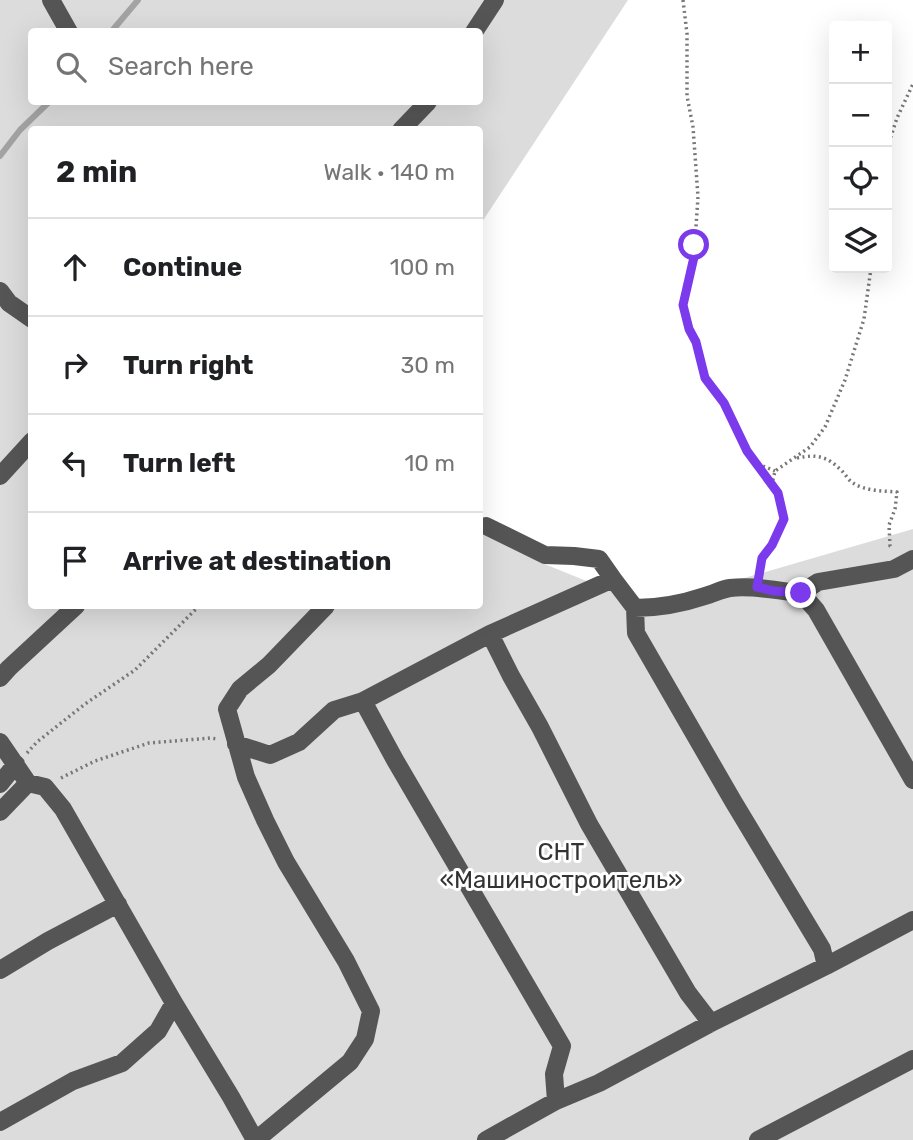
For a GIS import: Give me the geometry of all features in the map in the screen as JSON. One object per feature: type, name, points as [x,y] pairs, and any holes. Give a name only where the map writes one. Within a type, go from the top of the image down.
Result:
[{"type":"lane","points":[[51,0],[67,28]]},
{"type":"lane","points":[[477,28],[495,0]]},
{"type":"lane","points":[[405,126],[425,105]]},
{"type":"lane","points":[[0,291],[9,303],[28,317]]},
{"type":"lane","points":[[0,476],[28,445]]},
{"type":"lane","points":[[486,526],[545,555],[599,559],[635,608],[636,634],[822,949],[826,966]]},
{"type":"lane","points":[[635,608],[681,604],[728,588],[757,587],[801,593],[817,583],[894,569],[913,559]]},
{"type":"lane","points":[[236,744],[270,755],[299,742],[334,710],[363,701],[491,634],[612,579]]},
{"type":"lane","points":[[801,593],[817,610],[913,780]]},
{"type":"lane","points":[[0,678],[73,609]]},
{"type":"lane","points":[[0,742],[28,783],[45,787],[63,808],[256,1140],[350,1062],[365,1039],[371,1011],[346,961],[286,862],[246,777],[227,709],[240,689],[269,664],[323,609]]},
{"type":"lane","points":[[491,634],[589,824],[688,993],[710,1023]]},
{"type":"lane","points":[[363,701],[562,1046],[554,1074],[556,1101]]},
{"type":"lane","points":[[0,784],[16,764]]},
{"type":"lane","points":[[0,812],[28,783]]},
{"type":"lane","points":[[0,970],[118,904]]},
{"type":"lane","points":[[486,1140],[556,1101],[599,1083],[710,1023],[913,920]]},
{"type":"lane","points":[[0,1122],[73,1082],[121,1063],[158,1031],[174,1003]]},
{"type":"lane","points":[[758,1140],[788,1133],[913,1059]]},
{"type":"path","points":[[683,0],[687,34],[687,96],[693,127],[698,197],[694,257],[683,305],[705,378],[724,403],[747,451],[778,493],[784,519],[772,545],[762,558],[757,587]]},
{"type":"path","points":[[887,147],[913,84]]},
{"type":"path","points":[[772,484],[775,471],[810,447],[825,427],[845,380],[864,318],[870,273]]},
{"type":"path","points":[[795,459],[812,455],[827,458],[853,483],[870,489],[897,492],[895,509],[888,525],[890,546],[896,551]]},
{"type":"path","points":[[756,463],[775,471]]},
{"type":"path","points":[[28,783],[21,760],[37,742],[85,704],[135,670],[196,609]]},
{"type":"path","points":[[58,779],[95,761],[149,743],[211,738],[236,744]]},
{"type":"green space","name":"СНТ «Машиностроитель»","points":[[0,0],[628,0],[483,220],[483,126],[28,126],[28,609],[483,609],[483,534],[542,563],[648,606],[913,529],[913,1140],[0,1140]]},
{"type":"waterway","points":[[114,28],[138,0]]},
{"type":"waterway","points":[[0,156],[20,130],[46,105]]},
{"type":"route","points":[[694,245],[694,257],[683,305],[705,378],[724,403],[747,451],[778,493],[784,519],[772,545],[762,558],[757,587],[801,593]]}]
